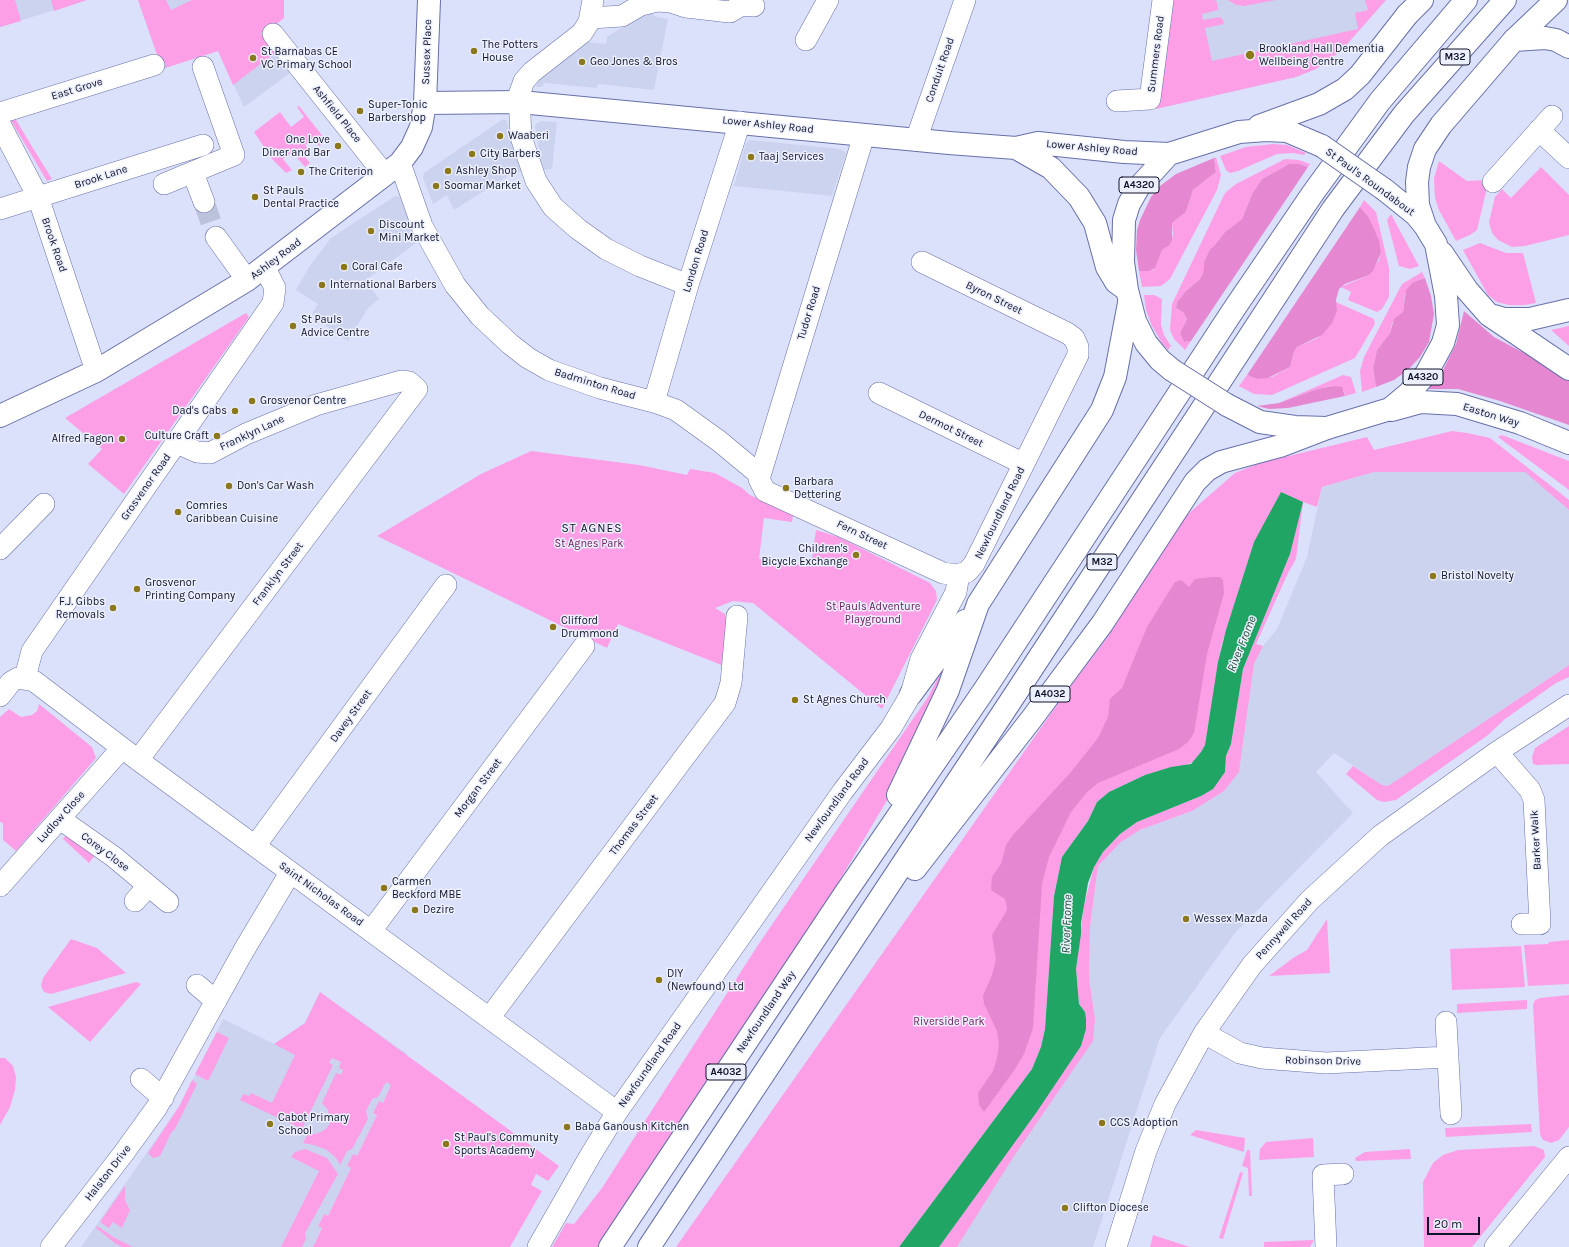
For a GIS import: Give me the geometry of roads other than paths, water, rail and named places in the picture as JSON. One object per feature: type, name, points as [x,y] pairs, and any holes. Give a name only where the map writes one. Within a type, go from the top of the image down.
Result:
[{"type":"main road","name":"Sussex Place","points":[[425,103],[429,0]]},
{"type":"main road","name":"M32","points":[[842,898],[985,689],[1234,309],[1313,193],[1380,101],[1466,0]]},
{"type":"main road","name":"M32","points":[[804,1013],[1008,706],[1333,209],[1404,114],[1505,0]]},
{"type":"main road","points":[[1425,226],[1418,205],[1417,182],[1419,167],[1425,149],[1441,125],[1514,40],[1556,0]]},
{"type":"main road","points":[[1239,132],[1319,104],[1345,89],[1360,75],[1415,5]]},
{"type":"main road","points":[[1514,40],[1545,38],[1556,40],[1569,47]]},
{"type":"main road","points":[[425,103],[520,102]]},
{"type":"main road","name":"Lower Ashley Road","points":[[520,102],[916,140],[1016,148],[1038,143],[1124,152],[1169,154]]},
{"type":"main road","name":"Ashley Road","points":[[0,416],[96,370],[265,268],[393,169],[412,147],[421,127],[425,103]]},
{"type":"main road","name":"St Paul's Roundabout","points":[[1266,130],[1287,131],[1322,146],[1407,206],[1425,226],[1436,244],[1448,307],[1446,336],[1426,374],[1408,394],[1387,411],[1327,428],[1295,427],[1260,422],[1227,406],[1172,370],[1160,360],[1146,343],[1137,326],[1128,296],[1123,244],[1126,212],[1138,188],[1169,154],[1239,132],[1266,130]]},
{"type":"main road","name":"Lower Ashley Road","points":[[1016,148],[1051,168],[1079,197],[1095,223],[1107,267],[1114,280],[1128,296]]},
{"type":"main road","name":"A4320","points":[[1436,244],[1467,290],[1489,315],[1569,370]]},
{"type":"main road","name":"A4032","points":[[842,898],[912,769],[948,690],[978,604],[1102,410],[1115,377],[1128,296]]},
{"type":"main road","points":[[1489,315],[1504,319],[1530,319],[1569,310]]},
{"type":"main road","name":"Easton Way","points":[[1387,411],[1421,402],[1457,404],[1520,423],[1569,443]]},
{"type":"main road","name":"A4032","points":[[649,1247],[804,1013],[1033,717],[1102,624],[1195,482],[1207,470],[1221,462],[1280,446],[1327,428]]},
{"type":"main road","points":[[911,694],[978,604]]},
{"type":"main road","name":"Newfoundland Way","points":[[610,1247],[842,898]]},
{"type":"street","points":[[806,40],[828,0]]},
{"type":"street","name":"Conduit Road","points":[[916,140],[965,0]]},
{"type":"street","name":"Summers Road","points":[[1117,101],[1150,99],[1163,0]]},
{"type":"street","points":[[688,285],[640,266],[606,249],[578,229],[553,207],[536,181],[521,137],[520,102],[522,85],[527,76],[582,34],[588,26],[592,9],[622,16],[641,5],[657,1],[671,2],[686,7],[730,12],[742,4],[754,6]]},
{"type":"street","name":"Ashfield Place","points":[[273,34],[393,169]]},
{"type":"street","name":"East Grove","points":[[0,113],[154,65]]},
{"type":"street","points":[[164,184],[234,155],[203,67]]},
{"type":"street","name":"London Road","points":[[654,402],[688,285],[740,122]]},
{"type":"street","points":[[1493,182],[1545,123],[1569,158]]},
{"type":"street","name":"Brook Road","points":[[0,124],[38,197],[96,370]]},
{"type":"street","name":"Tudor Road","points":[[762,483],[864,135]]},
{"type":"street","name":"Brook Lane","points":[[0,209],[202,145]]},
{"type":"street","name":"Badminton Road","points":[[393,169],[438,256],[455,285],[480,316],[510,344],[528,358],[550,370],[600,388],[654,402],[676,410],[719,441],[762,483]]},
{"type":"street","points":[[193,173],[204,202]]},
{"type":"street","points":[[216,237],[247,280]]},
{"type":"street","name":"Byron Street","points":[[922,262],[1067,333]]},
{"type":"street","name":"Grosvenor Road","points":[[25,678],[32,651],[273,303],[275,288],[265,268]]},
{"type":"street","name":"Newfoundland Road","points":[[538,1247],[617,1112],[843,791],[891,728],[911,694],[921,659],[956,592],[959,574],[969,571],[974,564],[1078,355],[1077,344],[1074,338],[1067,333]]},
{"type":"street","name":"Franklyn Lane","points":[[177,443],[197,452],[210,453],[246,434],[316,405],[401,381],[409,382],[417,389]]},
{"type":"street","name":"Franklyn Street","points":[[130,754],[417,389]]},
{"type":"street","name":"Dermot Street","points":[[879,393],[1024,464]]},
{"type":"street","name":"Fern Street","points":[[762,483],[943,573],[959,574]]},
{"type":"street","points":[[0,549],[44,504]]},
{"type":"street","name":"Davey Street","points":[[256,846],[446,585]]},
{"type":"street","name":"Thomas Street","points":[[490,1017],[725,702],[731,683],[737,616]]},
{"type":"street","name":"Morgan Street","points":[[371,930],[584,646]]},
{"type":"street","points":[[0,696],[11,682],[18,678],[25,678]]},
{"type":"street","name":"Saint Nicholas Road","points":[[25,678],[34,681],[130,754],[490,1017],[617,1112]]},
{"type":"street","name":"Pennywell Road","points":[[1116,1247],[1157,1123],[1179,1075],[1204,1033],[1252,965],[1310,900],[1380,836],[1497,752],[1569,705]]},
{"type":"street","name":"Barker Walk","points":[[1497,752],[1530,790],[1534,800],[1540,924],[1522,924]]},
{"type":"street","name":"Ludlow Close","points":[[0,886],[60,819],[130,754]]},
{"type":"street","name":"Corey Close","points":[[60,819],[114,857],[168,902]]},
{"type":"street","name":"Halston Drive","points":[[51,1247],[124,1154],[163,1098],[216,1001],[290,872]]},
{"type":"street","points":[[135,901],[148,886]]},
{"type":"street","points":[[197,985],[216,1001]]},
{"type":"street","points":[[1446,1022],[1451,1114]]},
{"type":"street","name":"Robinson Drive","points":[[1204,1033],[1240,1053],[1262,1058],[1326,1063],[1448,1057]]},
{"type":"street","points":[[141,1079],[163,1098]]},
{"type":"street","points":[[1495,1247],[1569,1157]]},
{"type":"street","points":[[1326,1247],[1323,1175],[1343,1174]]},
{"type":"water","name":"River Frome","points":[[1281,492],[1303,502],[1290,554],[1243,669],[1231,744],[1226,756],[1225,772],[1213,789],[1201,796],[1137,822],[1120,834],[1103,852],[1094,867],[1088,883],[1081,923],[1076,969],[1079,1004],[1085,1012],[1086,1029],[1081,1046],[1036,1113],[939,1247],[899,1247],[1032,1069],[1041,1047],[1045,1029],[1054,896],[1062,857],[1088,821],[1097,802],[1109,792],[1145,775],[1171,767],[1191,764],[1205,745],[1218,662],[1226,630],[1254,542]]},
{"type":"tunnel","points":[[204,202],[216,237]]},
{"type":"place","name":"The Potters House","points":[[474,51]]},
{"type":"place","name":"Brookland Hall Dementia Wellbeing Centre","points":[[1250,55]]},
{"type":"place","name":"St Barnabas CE VC Primary School","points":[[253,58]]},
{"type":"place","name":"Geo Jones & Bros","points":[[582,62]]},
{"type":"place","name":"Super-Tonic Barbershop","points":[[360,111]]},
{"type":"place","name":"Waaberi","points":[[500,136]]},
{"type":"place","name":"One Love Diner and Bar","points":[[338,146]]},
{"type":"place","name":"City Barbers","points":[[472,154]]},
{"type":"place","name":"Taaj Services","points":[[751,157]]},
{"type":"place","name":"Ashley Shop","points":[[448,171]]},
{"type":"place","name":"The Criterion","points":[[301,172]]},
{"type":"place","name":"Soomar Market","points":[[436,186]]},
{"type":"place","name":"St Pauls Dental Practice","points":[[255,197]]},
{"type":"place","name":"Discount Mini Market","points":[[371,231]]},
{"type":"place","name":"Coral Cafe","points":[[344,267]]},
{"type":"place","name":"International Barbers","points":[[322,285]]},
{"type":"place","name":"St Pauls Advice Centre","points":[[293,326]]},
{"type":"place","name":"Grosvenor Centre","points":[[252,401]]},
{"type":"place","name":"Dad's Cabs","points":[[235,411]]},
{"type":"place","name":"Culture Craft","points":[[217,436]]},
{"type":"place","name":"Alfred Fagon","points":[[122,439]]},
{"type":"place","name":"Don's Car Wash","points":[[229,486]]},
{"type":"place","name":"Barbara Dettering","points":[[786,488]]},
{"type":"place","name":"Comries Caribbean Cuisine","points":[[178,512]]},
{"type":"place","name":"Children's Bicycle Exchange","points":[[856,555]]},
{"type":"place","name":"Bristol Novelty","points":[[1433,576]]},
{"type":"place","name":"Grosvenor Printing Company","points":[[137,589]]},
{"type":"place","name":"F.J. Gibbs Removals","points":[[113,608]]},
{"type":"place","name":"Clifford Drummond","points":[[553,627]]},
{"type":"place","name":"St Agnes Church","points":[[795,700]]},
{"type":"place","name":"Carmen Beckford MBE","points":[[384,888]]},
{"type":"place","name":"Dezire","points":[[415,910]]},
{"type":"place","name":"Wessex Mazda","points":[[1186,919]]},
{"type":"place","name":"DIY (Newfound) Ltd","points":[[659,980]]},
{"type":"place","name":"CCS Adoption","points":[[1102,1123]]},
{"type":"place","name":"Cabot Primary School","points":[[270,1124]]},
{"type":"place","name":"Baba Ganoush Kitchen","points":[[567,1127]]},
{"type":"place","name":"St Paul's Community Sports Academy","points":[[446,1144]]},
{"type":"place","name":"Clifton Diocese","points":[[1065,1208]]},
{"type":"district","name":"ST AGNES","points":[[592,529]]},
{"type":"park label","name":"St Agnes Park","points":[[589,544]]},
{"type":"park label","name":"St Pauls Adventure Playground","points":[[873,613]]},
{"type":"park label","name":"Riverside Park","points":[[949,1022]]}]
